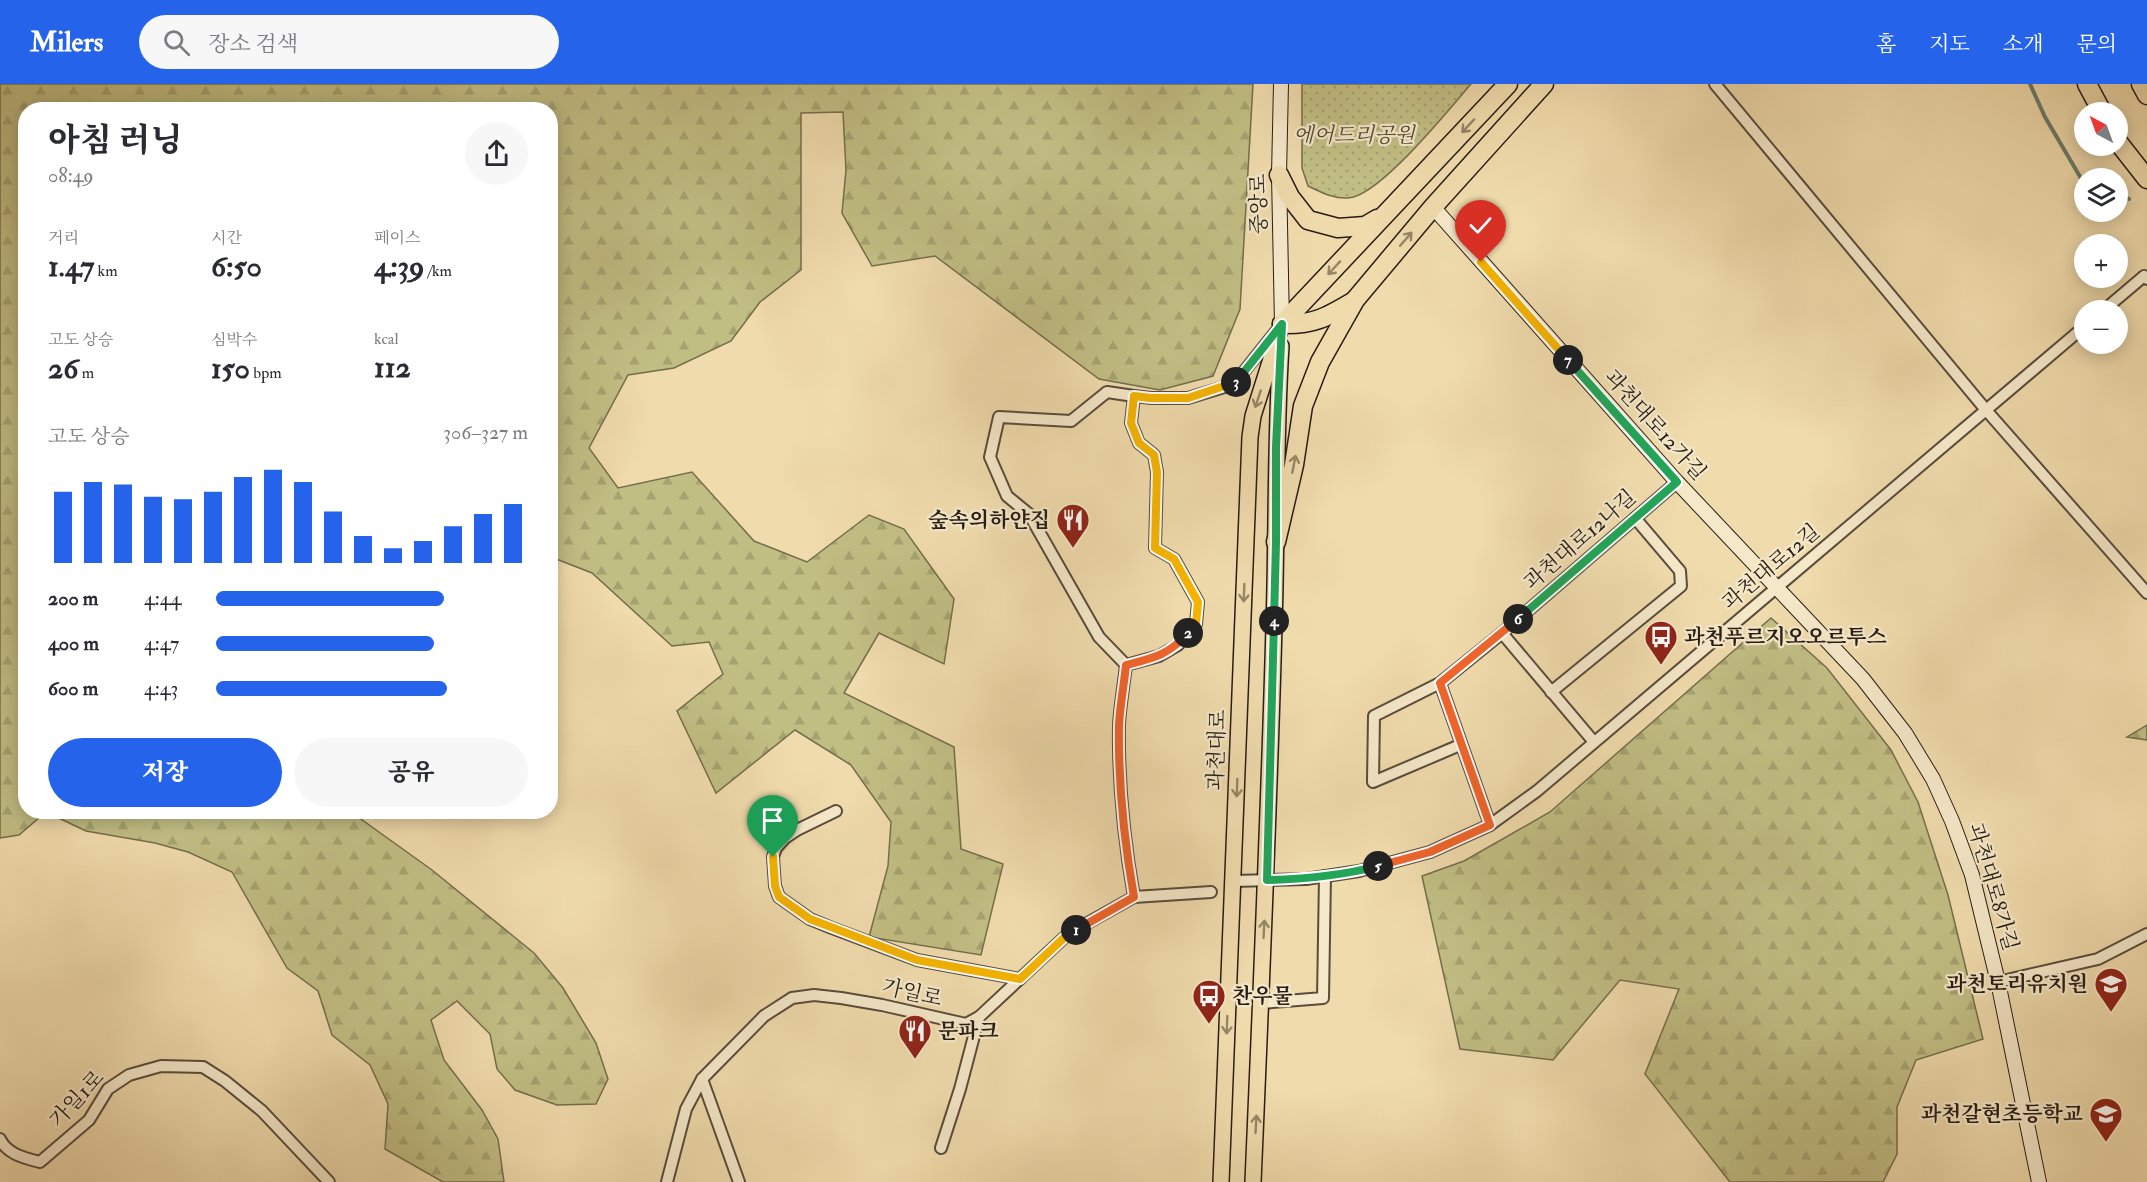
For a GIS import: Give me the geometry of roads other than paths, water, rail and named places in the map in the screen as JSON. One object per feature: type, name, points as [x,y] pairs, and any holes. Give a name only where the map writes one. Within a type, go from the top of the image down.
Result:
[{"type":"highway","points":[[1282,324],[1508,84]]},
{"type":"highway","points":[[1276,542],[1294,465],[1303,406],[1320,362],[1355,300],[1433,207],[1544,84]]},
{"type":"highway","points":[[2087,84],[2097,102]]},
{"type":"highway","points":[[2141,84],[2147,95]]},
{"type":"highway","points":[[2128,155],[2147,179]]},
{"type":"highway","points":[[1279,175],[1290,197],[1308,220],[1338,228],[1365,226],[1386,213]]},
{"type":"highway","points":[[1282,324],[1304,325],[1331,315],[1355,300]]},
{"type":"main road","name":"과천대로","points":[[1221,1182],[1250,437],[1253,416],[1282,324]]},
{"type":"main road","points":[[1253,1182],[1267,880],[1276,542],[1276,447],[1282,324]]},
{"type":"main road","points":[[1250,437],[1257,433],[1264,433],[1270,436],[1276,447]]},
{"type":"street","name":"중앙로","points":[[1281,84],[1279,175],[1282,324]]},
{"type":"street","points":[[1715,84],[1986,410],[2147,593]]},
{"type":"street","name":"과천대로12가길","points":[[1433,207],[1677,482],[1776,589]]},
{"type":"street","points":[[2116,300],[2144,276],[2147,279]]},
{"type":"street","points":[[1126,665],[1099,637],[1029,514],[1007,496],[990,457],[999,417],[1071,421],[1107,392],[1151,398],[1188,398],[1234,384],[1282,324]]},
{"type":"street","name":"과천대로12길","points":[[1233,881],[1306,879],[1359,871],[1430,852],[1490,825],[1537,791],[2074,335]]},
{"type":"street","points":[[1126,665],[1159,656],[1178,645],[1196,624],[1198,602],[1174,559],[1155,548],[1157,472],[1154,455],[1139,443],[1131,423],[1134,396]]},
{"type":"street","name":"과천대로12나길","points":[[1460,745],[1373,782],[1374,716],[1440,683],[1502,633],[1677,482]]},
{"type":"street","points":[[1551,692],[1681,586],[1680,571],[1635,518]]},
{"type":"street","name":"과천대로8가길","points":[[1776,589],[1863,679],[1905,733],[1933,779],[1952,821],[1972,875],[1998,982],[2039,1182]]},
{"type":"street","points":[[1502,633],[1594,742]]},
{"type":"street","points":[[1126,665],[1119,723],[1120,791],[1126,853],[1134,897]]},
{"type":"street","points":[[1440,683],[1490,825]]},
{"type":"street","points":[[836,811],[797,830],[776,848],[773,857],[775,886],[779,897],[810,919],[917,960],[1020,979]]},
{"type":"street","points":[[1261,1003],[1323,998],[1325,876]]},
{"type":"street","points":[[941,1148],[960,1089],[979,1017],[1068,934],[1134,897],[1211,892]]},
{"type":"street","points":[[1998,982],[2098,959],[2147,934]]},
{"type":"street","name":"가일로","points":[[667,1182],[686,1109],[702,1079],[765,1016],[792,998],[814,995],[842,998],[882,1005],[957,1024],[966,1024],[979,1017]]},
{"type":"street","name":"가일1로","points":[[0,1139],[4,1148],[22,1158],[40,1162],[89,1120],[108,1089],[129,1075],[161,1066],[203,1067],[225,1081],[262,1112],[329,1182]]},
{"type":"street","points":[[702,1079],[739,1182]]},
{"type":"waterway","points":[[2030,84],[2045,117],[2075,168]]},
{"type":"place","name":"숲속의하얀집","points":[[1073,549]]},
{"type":"place","name":"과천푸르지오오르투스","points":[[1661,666]]},
{"type":"place","name":"과천토리유치원","points":[[2111,1013]]},
{"type":"place","name":"찬우물","points":[[1209,1025]]},
{"type":"place","name":"문파크","points":[[915,1060]]},
{"type":"place","name":"과천갈현초등학교","points":[[2106,1143]]},
{"type":"park label","name":"에어드리공원","points":[[1354,135]]}]
